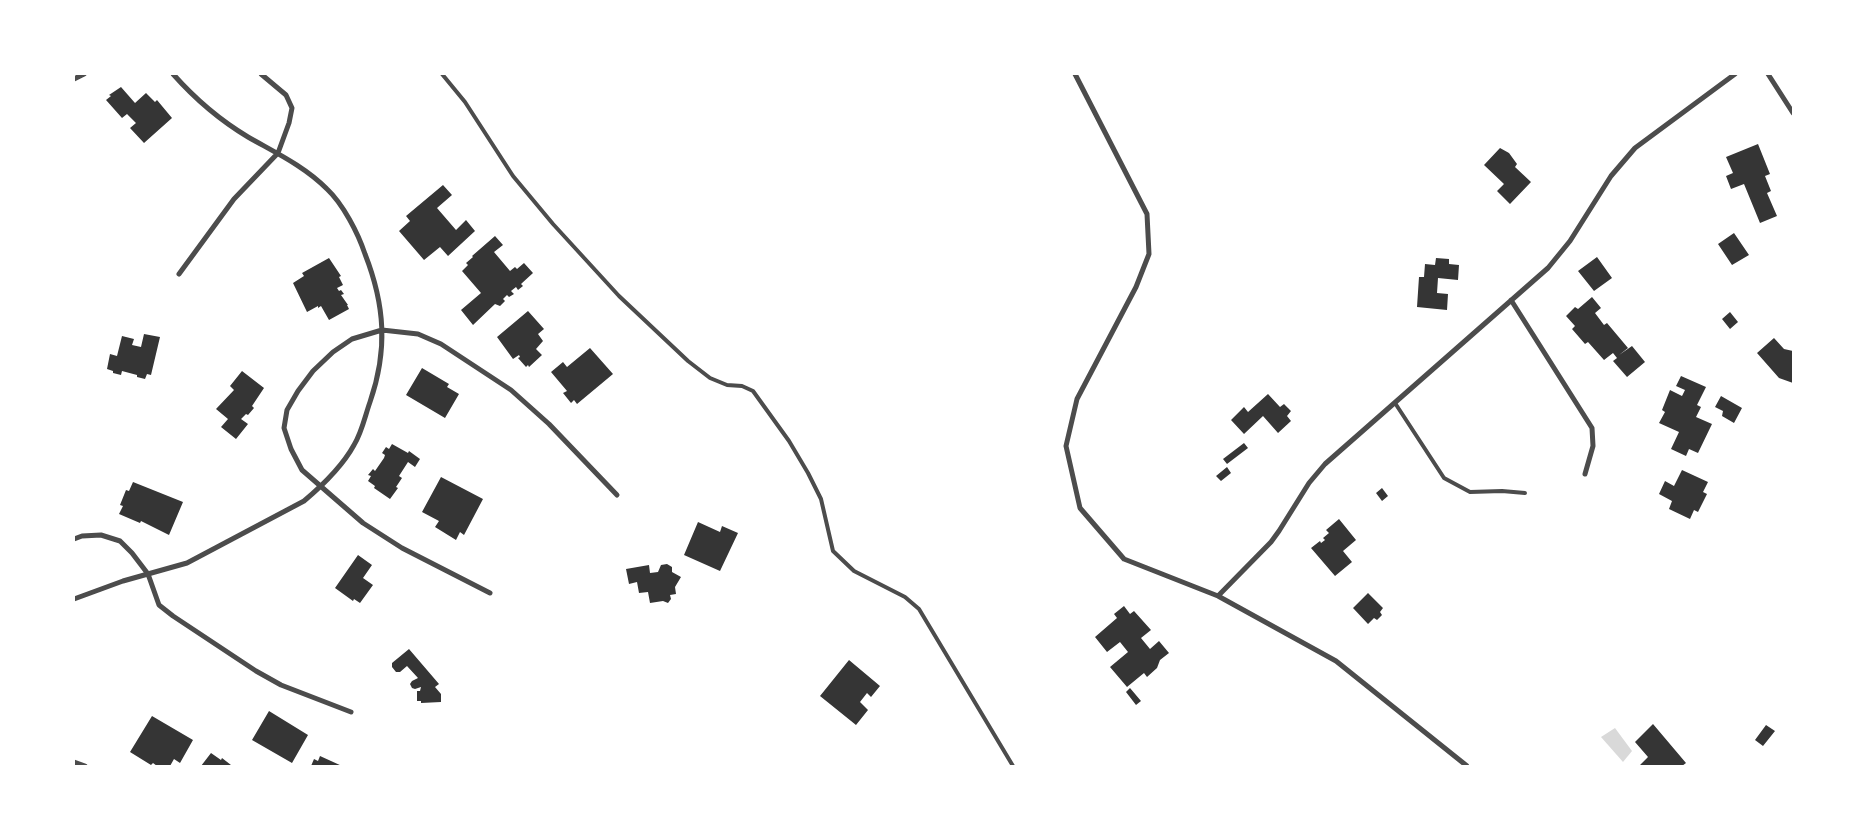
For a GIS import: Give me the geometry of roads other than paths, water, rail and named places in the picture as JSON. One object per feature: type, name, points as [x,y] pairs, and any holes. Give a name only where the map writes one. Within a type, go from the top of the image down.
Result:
[{"type":"street","points":[[74,80],[84,74]]},
{"type":"street","points":[[74,599],[123,581],[187,563],[304,501],[340,466],[355,444],[364,423],[378,378],[382,352],[380,305],[371,270],[360,241],[346,214],[329,190],[303,168],[219,118],[193,97],[174,74]]},
{"type":"street","points":[[179,274],[234,199],[278,153],[289,123],[292,108],[286,95],[261,74]]},
{"type":"street","points":[[1075,74],[1147,214],[1149,254],[1136,287],[1077,399],[1066,446],[1080,508],[1124,559],[1218,596],[1336,661],[1467,766]]},
{"type":"street","points":[[1218,596],[1271,542],[1309,483],[1325,464],[1548,268],[1570,241],[1610,176],[1635,148],[1735,74]]},
{"type":"street","points":[[1768,74],[1793,113]]},
{"type":"street","points":[[1512,300],[1592,428],[1593,446],[1586,474]]},
{"type":"street","points":[[490,592],[402,548],[363,523],[302,470],[291,449],[284,428],[287,410],[313,371],[352,338],[382,330],[418,334],[441,344],[511,390],[549,424],[617,495]]},
{"type":"street","points":[[74,540],[82,536],[101,535],[120,542],[132,553],[148,574],[159,605],[173,616],[256,671],[282,685],[351,712]]},
{"type":"street","points":[[74,762],[84,766]]},
{"type":"lane","points":[[442,74],[464,102],[513,176],[553,224],[619,296],[688,361],[710,378],[727,386],[742,386],[753,391],[789,441],[808,472],[821,499],[833,551],[854,571],[905,598],[919,609],[1013,766]]},
{"type":"lane","points":[[1395,403],[1444,478],[1470,492],[1502,491],[1525,493]]}]
